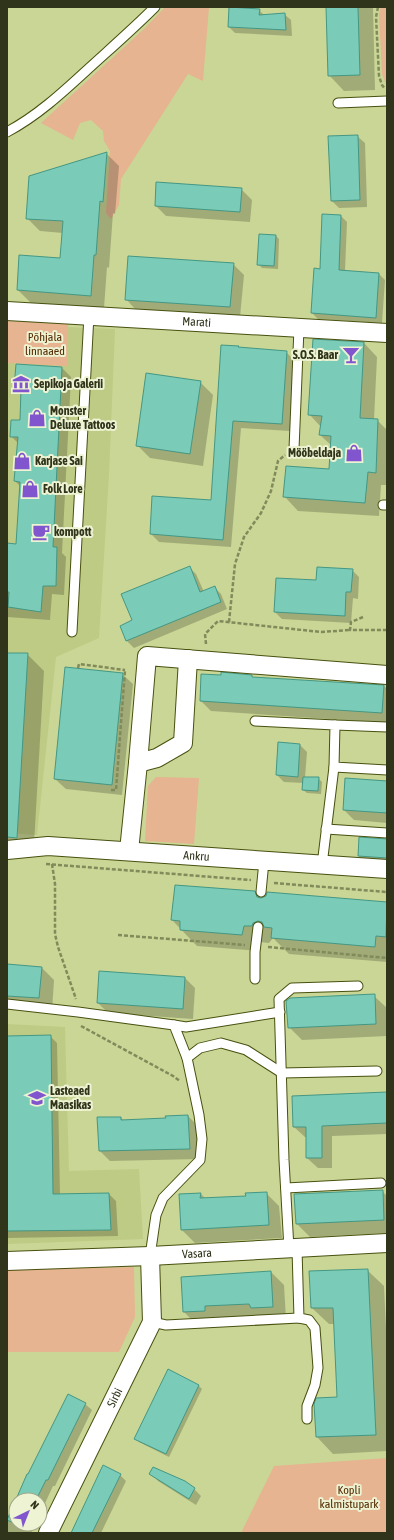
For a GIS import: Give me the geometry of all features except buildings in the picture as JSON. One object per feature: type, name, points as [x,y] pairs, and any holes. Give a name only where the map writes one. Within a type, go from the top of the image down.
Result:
[{"type":"street","name":"Marati","points":[[7,311],[387,333]]},
{"type":"street","points":[[129,851],[147,656],[387,675]]},
{"type":"street","points":[[138,763],[157,758],[183,743],[188,659]]},
{"type":"street","name":"Ankru","points":[[7,850],[48,846],[387,869]]},
{"type":"street","name":"Vasara","points":[[7,1261],[150,1256],[387,1243]]},
{"type":"street","name":"Sirbi","points":[[48,1533],[152,1322],[150,1256]]},
{"type":"lane","points":[[7,132],[26,122],[65,90],[131,31],[155,7]]},
{"type":"lane","points":[[338,103],[387,101]]},
{"type":"lane","points":[[72,632],[89,316]]},
{"type":"lane","points":[[294,449],[299,328]]},
{"type":"lane","points":[[255,721],[387,728]]},
{"type":"lane","points":[[322,865],[334,767],[336,725]]},
{"type":"lane","points":[[334,767],[387,770]]},
{"type":"lane","points":[[326,829],[387,833]]},
{"type":"lane","points":[[261,892],[264,861]]},
{"type":"lane","points":[[255,979],[255,952],[258,927]]},
{"type":"lane","points":[[299,1318],[286,1188],[280,999],[292,988],[358,986]]},
{"type":"lane","points":[[7,1004],[186,1027],[280,1012]]},
{"type":"lane","points":[[150,1256],[156,1215],[163,1198],[200,1160],[202,1139],[199,1115],[187,1058],[174,1025]]},
{"type":"lane","points":[[187,1058],[200,1048],[221,1044],[246,1050],[282,1073],[377,1071]]},
{"type":"lane","points":[[286,1188],[381,1183]]},
{"type":"lane","points":[[152,1322],[166,1325],[299,1318],[309,1320],[315,1328],[318,1368],[316,1385],[307,1406],[307,1419]]},
{"type":"path","points":[[378,7],[376,17],[379,76],[382,85],[387,91]]},
{"type":"path","points":[[229,622],[235,564],[244,537],[261,513],[271,491],[278,461],[294,449]]},
{"type":"path","points":[[350,630],[351,622],[363,617]]},
{"type":"path","points":[[207,660],[205,634],[218,621],[321,632],[387,630]]},
{"type":"path","points":[[78,668],[79,664],[146,672]]},
{"type":"path","points":[[111,790],[116,790],[125,670]]},
{"type":"path","points":[[44,864],[387,892]]},
{"type":"path","points":[[52,865],[55,884],[55,934],[58,947],[76,998],[78,1012]]},
{"type":"path","points":[[79,1025],[173,1076],[194,1092]]},
{"type":"shaded area","points":[[7,320],[69,324],[68,327],[115,329],[109,475],[99,638],[56,657],[37,835],[7,833]]},
{"type":"shaded area","name":"Lasteaed Maasikas","points":[[7,1024],[65,1027],[69,1171],[139,1169],[143,1239],[7,1244]]},
{"type":"green space","points":[[165,7],[209,7],[203,81],[188,74],[121,179],[119,205],[111,219],[106,213],[110,151],[104,141],[103,131],[91,120],[80,123],[73,140],[41,123],[145,28]]},
{"type":"green space","points":[[381,7],[386,7],[387,87],[382,74],[379,14]]},
{"type":"green space","name":"Põhjala linnaaed","points":[[7,321],[68,324],[67,366],[7,363]]},
{"type":"green space","points":[[156,777],[199,778],[194,844],[145,841],[148,786]]},
{"type":"green space","points":[[134,1267],[135,1317],[119,1352],[7,1352],[7,1270]]},
{"type":"green space","name":"Kopli kalmistupark","points":[[387,1458],[387,1533],[241,1533],[274,1466]]},
{"type":"place","name":"S.O.S. Baar","points":[[351,355]]},
{"type":"place","name":"Sepikoja Galerii","points":[[21,384]]},
{"type":"place","name":"Monster Deluxe Tattoos","points":[[37,418]]},
{"type":"place","name":"Mööbeldaja","points":[[354,453]]},
{"type":"place","name":"Karjase Sai","points":[[22,461]]},
{"type":"place","name":"Folk Lore","points":[[30,489]]},
{"type":"place","name":"kompott","points":[[41,532]]},
{"type":"place","name":"Lasteaed Maasikas","points":[[37,1098]]}]
